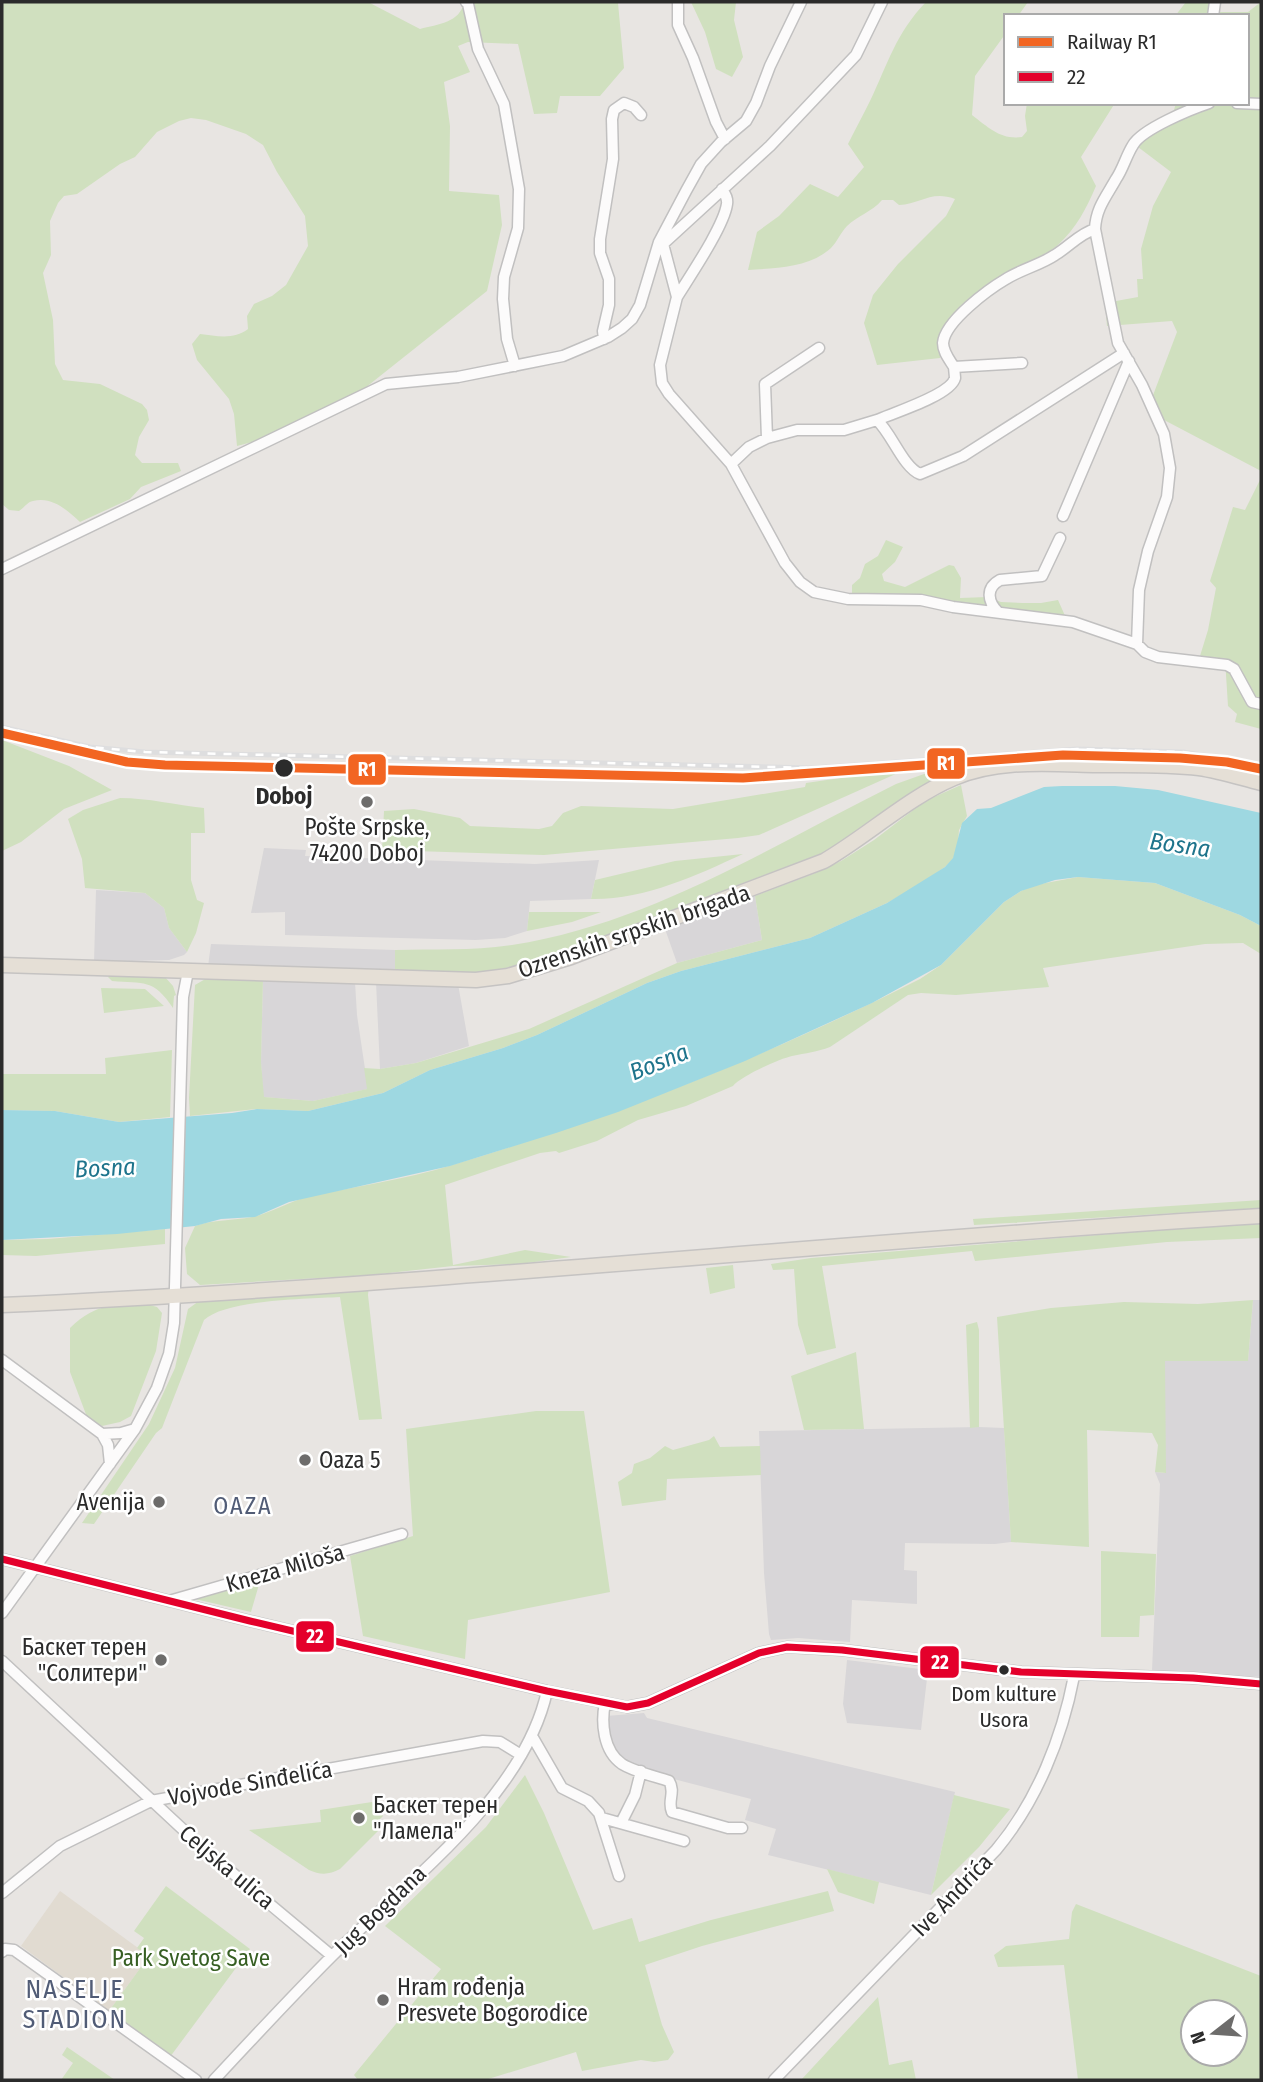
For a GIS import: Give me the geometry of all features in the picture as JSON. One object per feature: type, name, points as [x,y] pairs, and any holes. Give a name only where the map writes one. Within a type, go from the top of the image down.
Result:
[{"type":"main road","name":"Ozrenskih srpskih brigada","points":[[2,965],[477,980],[509,976],[571,957],[824,861],[936,787],[956,777],[983,769],[1045,764],[1200,768],[1261,783]]},
{"type":"main road","points":[[2,1305],[572,1269],[1034,1230],[1261,1216]]},
{"type":"street","points":[[466,2],[478,49],[504,104],[519,189],[518,228],[504,277],[503,299],[507,339],[515,366]]},
{"type":"street","points":[[678,2],[678,25],[725,139]]},
{"type":"street","points":[[2,569],[386,384],[458,377],[515,366],[563,356],[604,339],[632,319],[640,305],[661,243],[701,164],[746,121],[757,103],[770,66],[802,2]]},
{"type":"street","points":[[661,243],[801,116],[856,55],[882,2]]},
{"type":"street","points":[[604,339],[603,331],[609,305],[609,279],[600,253],[600,239],[613,159],[612,119],[614,110],[624,103],[634,107],[641,115]]},
{"type":"street","points":[[1137,644],[1139,590],[1147,551],[1167,497],[1170,468],[1164,434],[1115,329],[1095,229],[1096,214],[1134,142],[1178,109],[1199,105]]},
{"type":"street","points":[[722,189],[727,197],[727,205],[720,223],[677,297],[660,365],[662,383],[731,464],[785,563],[800,582],[814,592],[848,599],[921,600],[953,607],[1073,622],[1137,644],[1145,652],[1158,657],[1227,665],[1234,669],[1252,702],[1261,704]]},
{"type":"street","points":[[731,464],[749,447],[767,438],[797,430],[844,430],[877,420],[942,393],[955,377],[954,366],[946,356],[943,340],[976,300],[1007,278],[1058,254],[1079,236],[1095,229]]},
{"type":"street","points":[[661,243],[677,297]]},
{"type":"street","points":[[767,438],[765,384],[819,348]]},
{"type":"street","points":[[877,420],[886,429],[912,470],[920,474],[963,456],[1126,357]]},
{"type":"street","points":[[1063,516],[1126,357]]},
{"type":"street","points":[[954,366],[1022,363]]},
{"type":"street","points":[[998,612],[992,606],[989,595],[994,583],[1000,580],[1042,576],[1060,538]]},
{"type":"street","points":[[2,1612],[135,1429],[157,1388],[169,1354],[174,1323],[177,1249],[183,997],[188,971]]},
{"type":"street","points":[[2,1360],[102,1434],[108,1446],[110,1464]]},
{"type":"street","points":[[102,1434],[135,1429]]},
{"type":"street","name":"Kneza Miloša","points":[[168,1602],[402,1534]]},
{"type":"street","points":[[2,1559],[168,1602],[547,1691],[627,1707],[640,1706],[743,1659],[775,1648],[787,1647],[842,1650],[996,1670],[1193,1678],[1261,1684]]},
{"type":"street","name":"Celjska ulica","points":[[2,1661],[205,1850],[332,1956]]},
{"type":"street","name":"Ive Andrića","points":[[774,2080],[996,1850],[1019,1821],[1028,1807],[1058,1737],[1074,1675]]},
{"type":"street","name":"Jug Bogdana","points":[[214,2080],[332,1956],[452,1841],[496,1791],[532,1735],[547,1691]]},
{"type":"street","points":[[605,1703],[601,1723],[613,1753],[624,1765],[669,1781],[673,1790],[670,1805],[672,1812],[728,1828],[742,1828]]},
{"type":"street","points":[[532,1735],[562,1788],[588,1801],[602,1818],[619,1876]]},
{"type":"street","name":"Vojvode Sinđelića","points":[[2,1894],[60,1846],[151,1801],[483,1741],[500,1742],[521,1755]]},
{"type":"street","points":[[621,1823],[635,1795],[641,1771]]},
{"type":"street","points":[[602,1818],[684,1841]]},
{"type":"street","points":[[2,1952],[5,1949],[14,1950],[196,2080]]},
{"type":"shaded area","points":[[264,848],[306,850],[305,856],[535,864],[599,860],[591,899],[530,901],[527,931],[505,938],[476,940],[285,935],[285,912],[251,913]]},
{"type":"shaded area","points":[[96,890],[145,893],[164,908],[169,928],[187,952],[169,960],[94,962]]},
{"type":"shaded area","points":[[755,896],[762,940],[677,963],[665,929]]},
{"type":"shaded area","points":[[211,944],[395,950],[395,972],[208,966]]},
{"type":"shaded area","points":[[263,979],[355,982],[368,1089],[313,1101],[263,1097]]},
{"type":"shaded area","points":[[376,982],[400,985],[458,984],[469,1046],[416,1063],[380,1069]]},
{"type":"shaded area","points":[[1253,1300],[1261,1300],[1261,1677],[1152,1671],[1160,1484],[1155,1472],[1165,1473],[1165,1360],[1248,1361]]},
{"type":"shaded area","points":[[1004,1428],[1011,1542],[905,1543],[904,1570],[917,1571],[917,1604],[852,1600],[850,1642],[798,1638],[771,1640],[764,1573],[759,1431]]},
{"type":"shaded area","points":[[847,1660],[928,1670],[921,1730],[847,1723],[843,1704]]},
{"type":"shaded area","points":[[644,1713],[647,1718],[955,1792],[931,1895],[768,1855],[776,1829],[745,1820],[751,1799],[662,1776],[619,1758],[605,1728],[606,1716]]},
{"type":"shaded area","points":[[60,1891],[149,1956],[109,2011],[21,1946]]},
{"type":"green space","points":[[2,2],[368,2],[420,29],[453,18],[462,9],[464,2],[643,2],[618,3],[624,68],[600,96],[560,96],[557,113],[534,114],[518,44],[468,42],[458,46],[470,72],[444,82],[450,126],[449,191],[499,195],[502,225],[487,291],[365,388],[256,441],[237,446],[234,414],[229,399],[197,360],[192,344],[200,334],[231,336],[248,329],[247,316],[254,304],[272,296],[286,285],[308,246],[305,216],[263,145],[246,134],[206,120],[191,118],[179,121],[157,132],[135,157],[120,164],[77,194],[64,196],[50,221],[51,255],[43,273],[53,320],[55,364],[63,380],[100,384],[142,404],[147,410],[149,420],[139,437],[135,455],[142,463],[178,463],[181,471],[141,487],[130,499],[80,522],[47,500],[31,502],[19,511],[9,510],[2,504]]},
{"type":"green space","points":[[691,2],[736,2],[734,20],[743,57],[732,77],[716,69],[705,32]]},
{"type":"green space","points":[[926,2],[1028,2],[1019,14],[1004,14],[1004,36],[975,76],[972,115],[996,132],[1008,137],[1022,137],[1027,131],[1027,105],[1114,105],[1081,157],[1096,186],[1089,202],[1065,238],[1051,250],[964,302],[947,324],[941,339],[940,358],[877,365],[864,323],[873,295],[898,264],[946,216],[955,199],[939,196],[899,205],[893,200],[882,200],[855,219],[833,246],[813,260],[792,266],[748,270],[757,232],[779,216],[810,184],[838,197],[864,167],[848,144],[900,37]]},
{"type":"green space","points":[[1186,2],[1214,2],[1217,12],[1248,12],[1261,2],[1261,471],[1147,411],[1177,332],[1172,321],[1107,326],[1105,303],[1138,297],[1137,279],[1143,279],[1141,249],[1153,206],[1171,172],[1138,147],[1158,126],[1172,117],[1175,105],[1249,105],[1249,14],[1177,14]]},
{"type":"green space","points":[[1261,478],[1261,729],[1235,722],[1237,714],[1228,706],[1225,659],[1200,656],[1216,588],[1210,581],[1233,507],[1245,510]]},
{"type":"green space","points":[[886,540],[903,547],[895,562],[882,574],[884,581],[905,587],[949,565],[954,566],[961,578],[960,598],[988,597],[1001,602],[1023,603],[1058,600],[1066,618],[976,607],[953,601],[935,605],[920,602],[908,605],[852,604],[852,585],[860,578],[865,564],[878,556]]},
{"type":"green space","points":[[2,740],[69,766],[112,790],[64,809],[21,842],[2,851]]},
{"type":"green space","points":[[909,768],[759,835],[544,855],[382,850],[384,811],[414,809],[460,818],[470,826],[539,829],[552,826],[563,813],[581,806],[673,809],[805,787],[806,783]]},
{"type":"green space","points":[[963,768],[921,786],[836,848],[559,953],[483,972],[395,972],[395,950],[468,949],[512,945],[563,935],[613,920],[710,880],[896,784],[924,774]]},
{"type":"green space","points":[[961,785],[967,816],[959,830],[953,859],[919,885],[887,903],[810,938],[681,971],[647,983],[537,1035],[430,1070],[383,1093],[308,1111],[257,1109],[190,1116],[195,985],[207,978],[263,979],[261,1062],[264,1097],[313,1101],[367,1089],[364,1068],[380,1069],[416,1063],[529,1029],[677,963],[762,940],[755,896],[841,861],[925,801]]},
{"type":"green space","points":[[120,798],[204,808],[205,833],[191,833],[191,880],[197,900],[204,903],[196,933],[187,952],[169,928],[164,908],[145,893],[85,888],[82,859],[68,819],[83,810]]},
{"type":"green space","points":[[743,854],[650,891],[591,899],[595,880],[675,861]]},
{"type":"green space","points":[[1078,877],[1155,883],[1240,915],[1261,926],[1261,954],[1243,943],[1205,944],[1043,968],[1049,987],[956,995],[908,995],[830,1047],[778,1061],[752,1073],[733,1086],[686,1106],[638,1120],[597,1141],[559,1153],[540,1153],[445,1185],[453,1265],[525,1250],[571,1257],[520,1264],[453,1266],[370,1275],[200,1285],[187,1274],[185,1248],[195,1226],[252,1217],[307,1197],[434,1170],[632,1105],[806,1034],[920,979],[941,965],[1004,902],[1021,891],[1035,885]]},
{"type":"green space","points":[[529,912],[601,912],[572,922],[527,931]]},
{"type":"green space","points":[[111,974],[165,977],[173,986],[176,995],[173,1008],[153,987],[112,981],[108,977]]},
{"type":"green space","points":[[101,988],[145,989],[164,1006],[104,1013]]},
{"type":"green space","points":[[172,1050],[170,1117],[119,1122],[55,1111],[2,1110],[2,1074],[106,1074],[105,1058]]},
{"type":"green space","points":[[1261,1200],[1261,1208],[974,1225],[973,1219]]},
{"type":"green space","points":[[1261,1222],[1261,1238],[1167,1242],[975,1261],[972,1251],[822,1266],[836,1348],[807,1355],[798,1325],[794,1269],[773,1270],[771,1264],[811,1258]]},
{"type":"green space","points":[[165,1229],[165,1244],[36,1256],[2,1255],[2,1240]]},
{"type":"green space","points":[[733,1265],[735,1288],[710,1294],[706,1268]]},
{"type":"green space","points":[[369,1285],[382,1419],[359,1420],[340,1297],[269,1301],[215,1313],[204,1320],[162,1428],[94,1524],[82,1523],[149,1424],[175,1368],[188,1309],[199,1301]]},
{"type":"green space","points":[[1253,1300],[1248,1361],[1165,1361],[1166,1473],[1155,1472],[1158,1445],[1152,1433],[1087,1430],[1089,1547],[1011,1542],[997,1317],[1051,1308],[1124,1302],[1198,1304]]},
{"type":"green space","points":[[150,1305],[157,1307],[162,1313],[156,1351],[131,1416],[102,1426],[87,1417],[70,1372],[70,1328],[98,1309]]},
{"type":"green space","points":[[977,1322],[979,1427],[970,1428],[966,1325]]},
{"type":"green space","points":[[856,1352],[864,1429],[804,1430],[791,1376]]},
{"type":"green space","points":[[536,1411],[584,1411],[610,1592],[468,1620],[465,1659],[363,1636],[350,1556],[413,1536],[406,1429]]},
{"type":"green space","points":[[714,1436],[720,1447],[760,1446],[761,1475],[667,1479],[666,1500],[622,1506],[618,1482],[632,1473],[634,1464],[650,1458],[665,1446],[673,1450],[709,1440]]},
{"type":"green space","points":[[1101,1551],[1156,1554],[1154,1615],[1140,1616],[1139,1637],[1101,1637]]},
{"type":"green space","points":[[260,1581],[251,1612],[195,1599]]},
{"type":"green space","points":[[525,1775],[544,1813],[593,1930],[632,1918],[639,1942],[711,1920],[828,1891],[834,1911],[702,1946],[645,1965],[662,2025],[674,2052],[668,2060],[641,2060],[582,2071],[576,2052],[485,2080],[358,2080],[354,2075],[441,1969],[385,1926],[486,1827]]},
{"type":"green space","points":[[954,1795],[1010,1809],[979,1847],[931,1895]]},
{"type":"green space","points":[[372,1802],[383,1816],[379,1820],[383,1826],[340,1869],[328,1873],[309,1870],[249,1830],[321,1822],[320,1810]]},
{"type":"green space","points":[[827,1869],[879,1882],[874,1904],[838,1892]]},
{"type":"green space","name":"Park Svetog Save","points":[[166,1886],[250,1949],[170,2057],[109,2011],[149,1956],[137,1948],[144,1938],[134,1931]]},
{"type":"green space","points":[[1076,1904],[1261,1976],[1261,2080],[1078,2080],[1064,1965],[998,1967],[994,1955],[1006,1946],[1069,1939],[1072,1912]]},
{"type":"green space","points":[[878,1997],[889,2065],[912,2060],[916,2080],[801,2080]]},
{"type":"green space","points":[[67,2047],[115,2080],[61,2080],[73,2063],[62,2055]]},
{"type":"water","name":"Bosna","points":[[1115,786],[1158,790],[1261,813],[1261,926],[1240,915],[1155,883],[1078,877],[1055,880],[1021,891],[1004,902],[941,965],[872,1003],[745,1061],[618,1112],[450,1166],[289,1202],[255,1217],[221,1219],[195,1226],[117,1234],[2,1240],[2,1110],[55,1111],[119,1122],[257,1109],[308,1111],[383,1093],[430,1070],[537,1035],[647,983],[681,971],[810,938],[887,903],[945,867],[953,858],[962,823],[977,809],[991,808],[1044,787]]},
{"type":"railway","points":[[2,727],[90,747],[145,752],[813,768],[1077,749],[1183,752],[1261,764]]},
{"type":"railway","points":[[278,767],[743,778],[782,776]]},
{"type":"rail line","name":"R1","points":[[2,733],[127,762],[165,765],[743,778],[1063,755],[1180,758],[1227,762],[1261,769]]},
{"type":"transit line","name":"22","points":[[2,1559],[250,1621],[547,1691],[627,1707],[648,1703],[759,1653],[787,1647],[842,1650],[1021,1672],[1193,1678],[1261,1684]]},
{"type":"place","name":"Doboj","points":[[284,768]]},
{"type":"place","name":"Pošte Srpske, 74200 Doboj","points":[[367,802]]},
{"type":"place","name":"Oaza 5","points":[[305,1460]]},
{"type":"place","name":"Avenija","points":[[159,1502]]},
{"type":"place","name":"Баскет терен \"Солитери\"","points":[[161,1660]]},
{"type":"place","name":"Dom kulture Usora","points":[[1004,1670]]},
{"type":"place","name":"Баскет терен \"Ламела\"","points":[[359,1818]]},
{"type":"place","name":"Hram rođenja Presvete Bogorodice","points":[[383,2000]]},
{"type":"district","name":"OAZA","points":[[243,1506]]},
{"type":"district","name":"NASELJE STADION","points":[[75,2004]]}]
